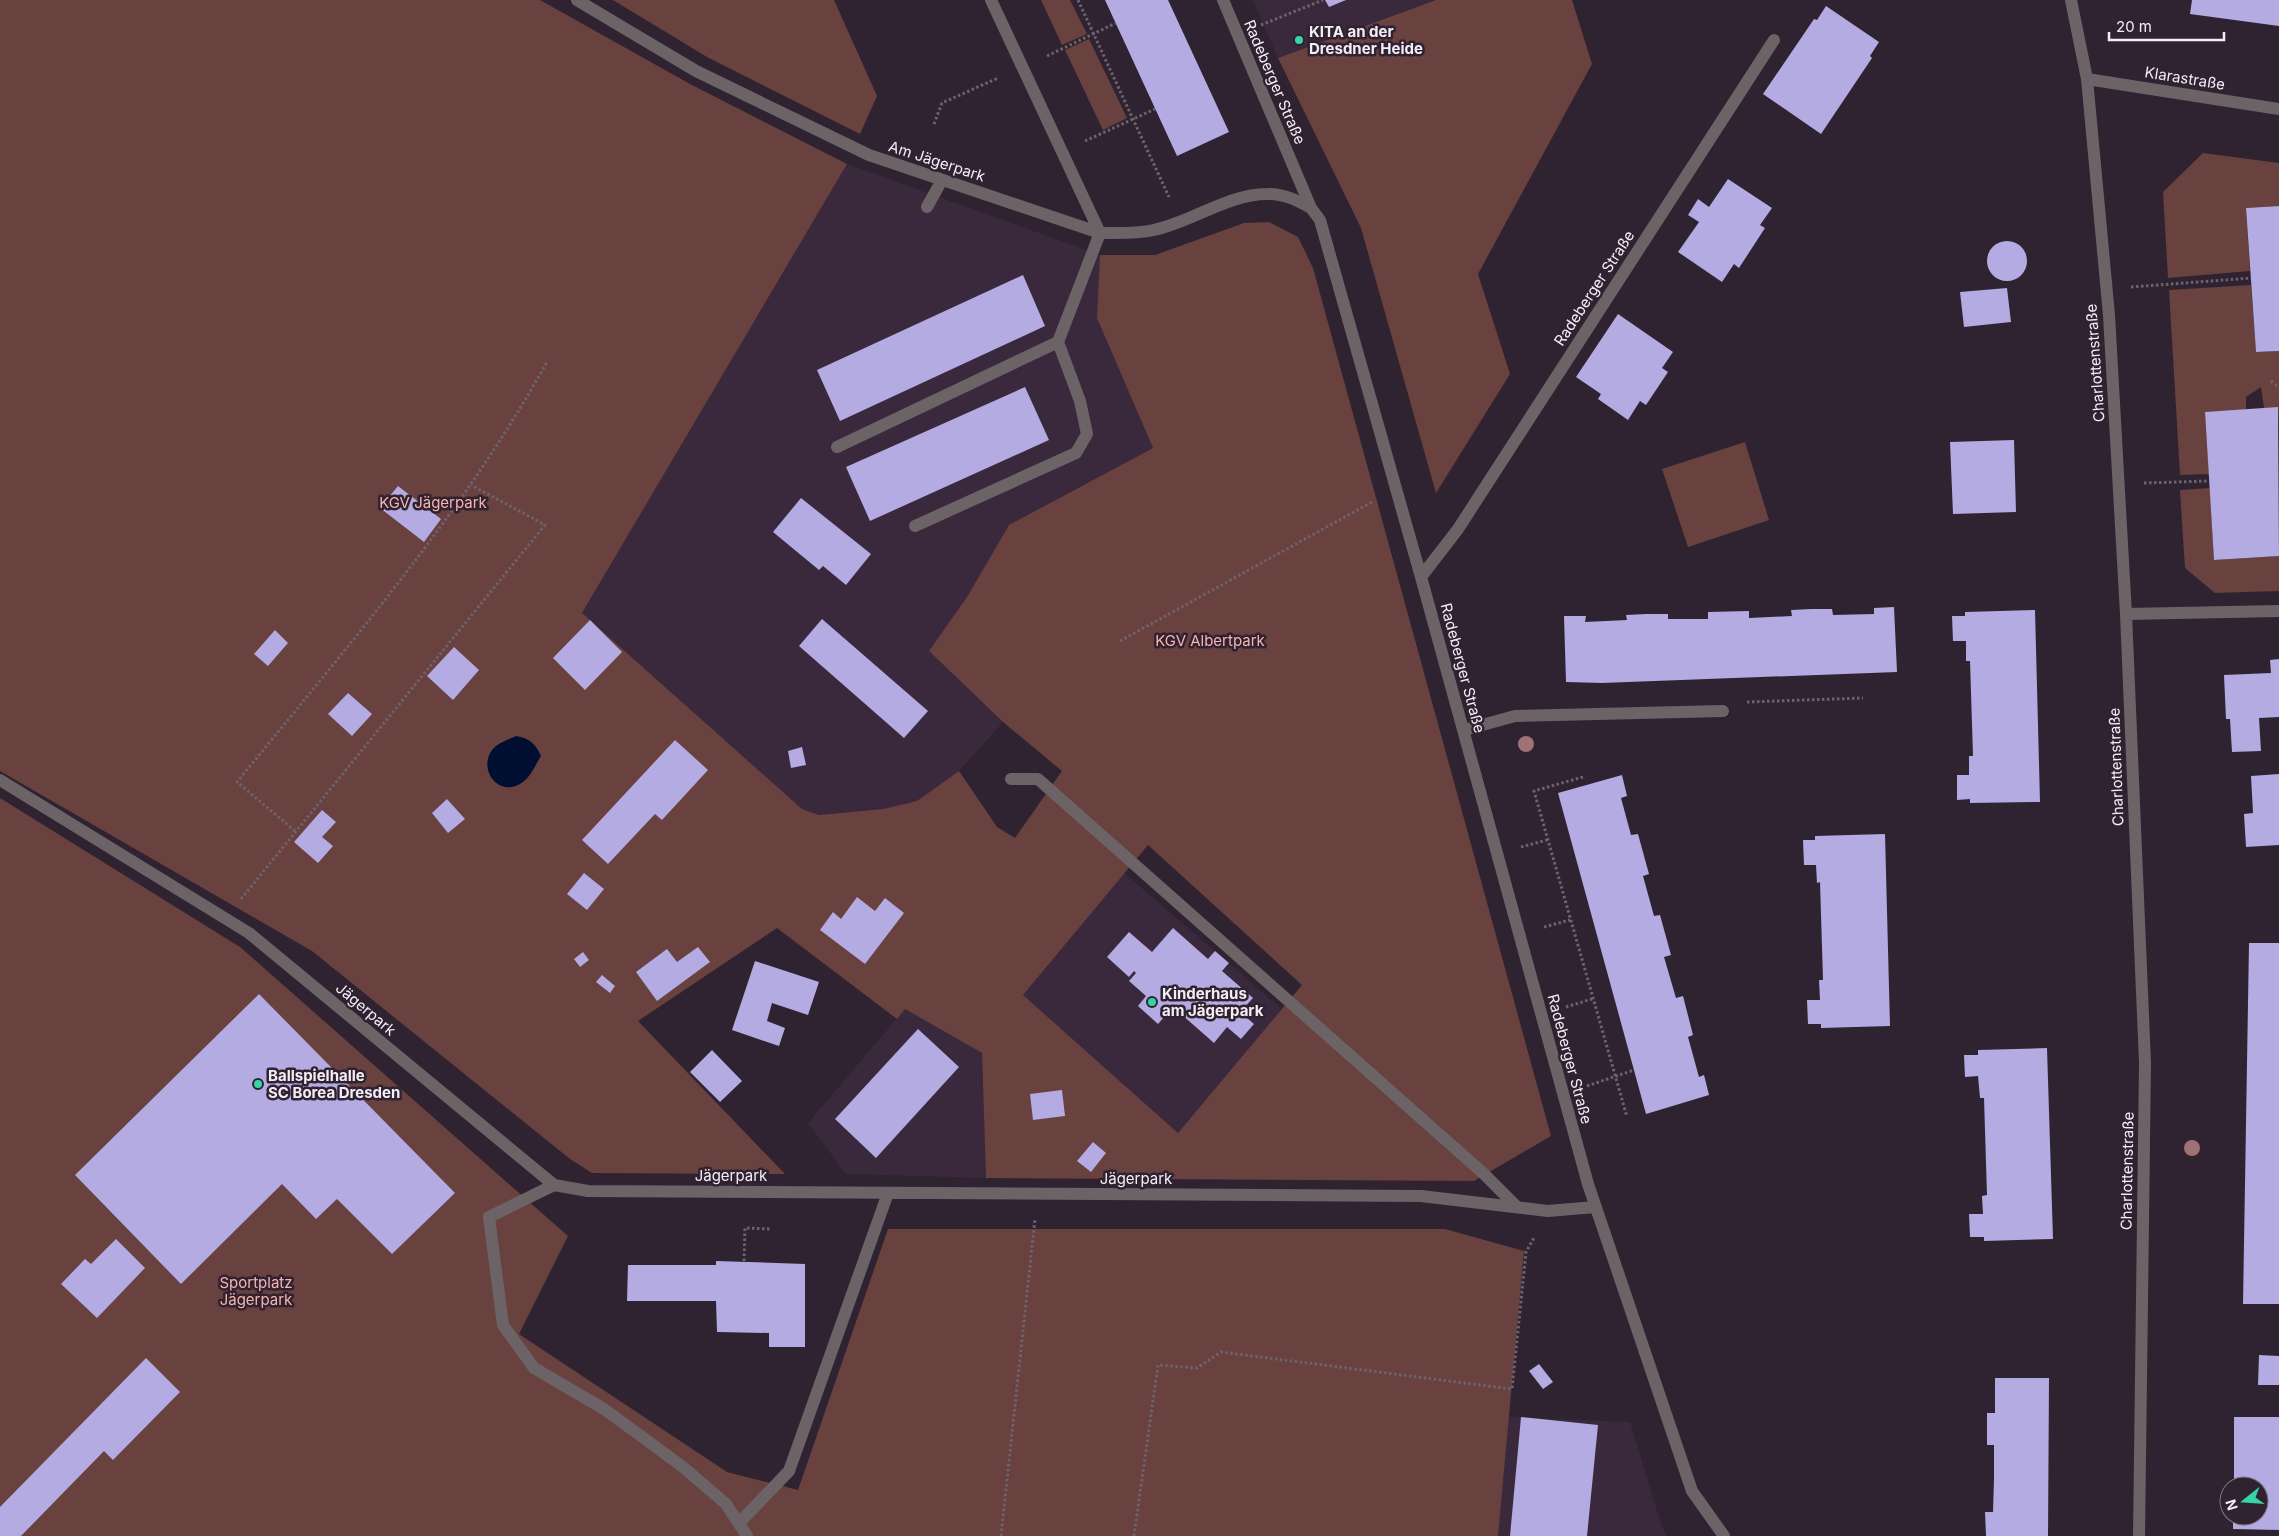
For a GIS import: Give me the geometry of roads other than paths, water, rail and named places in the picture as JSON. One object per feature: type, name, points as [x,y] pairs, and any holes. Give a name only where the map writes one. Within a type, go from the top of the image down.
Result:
[{"type":"street","name":"Am Jägerpark","points":[[577,0],[696,70],[869,155],[1100,233],[1125,234],[1155,230],[1243,198],[1268,194],[1295,199],[1311,208]]},
{"type":"street","points":[[915,526],[1076,453],[1087,434],[1080,401],[1058,342],[1100,233],[992,0]]},
{"type":"street","name":"Radeberger Straße","points":[[1223,0],[1311,208],[1320,220],[1464,730],[1595,1207],[1692,1491],[1724,1536]]},
{"type":"street","name":"Charlottenstraße","points":[[2071,0],[2087,79],[2106,289],[2126,614],[2145,1063],[2139,1536]]},
{"type":"street","name":"Radeberger Straße","points":[[1421,577],[1458,529],[1774,40]]},
{"type":"street","name":"Klarastraße","points":[[2087,79],[2279,109]]},
{"type":"street","points":[[927,207],[942,180]]},
{"type":"street","points":[[837,447],[1058,342]]},
{"type":"street","points":[[2126,614],[2279,611]]},
{"type":"street","points":[[1464,730],[1515,716],[1723,711]]},
{"type":"street","points":[[1011,779],[1038,779],[1483,1172],[1517,1207]]},
{"type":"street","name":"Jägerpark","points":[[0,780],[249,933],[554,1185],[588,1191],[1421,1196],[1548,1211],[1595,1207]]},
{"type":"street","points":[[554,1185],[489,1218],[503,1325],[534,1368],[604,1409],[683,1467],[726,1504],[740,1522],[747,1536]]},
{"type":"street","points":[[740,1522],[789,1471],[888,1193]]},
{"type":"water","points":[[516,736],[532,742],[541,756],[523,782],[507,787],[500,785],[489,774],[488,758],[497,745]]},
{"type":"place","name":"KITA an der Dresdner Heide","points":[[1299,40]]},
{"type":"place","name":"Kinderhaus am Jägerpark","points":[[1152,1002]]},
{"type":"place","name":"Ballspielhalle SC Borea Dresden","points":[[258,1084]]},
{"type":"park label","name":"KGV Jägerpark","points":[[433,502]]},
{"type":"park label","name":"KGV Albertpark","points":[[1210,640]]},
{"type":"park label","name":"Sportplatz Jägerpark","points":[[256,1290]]}]
